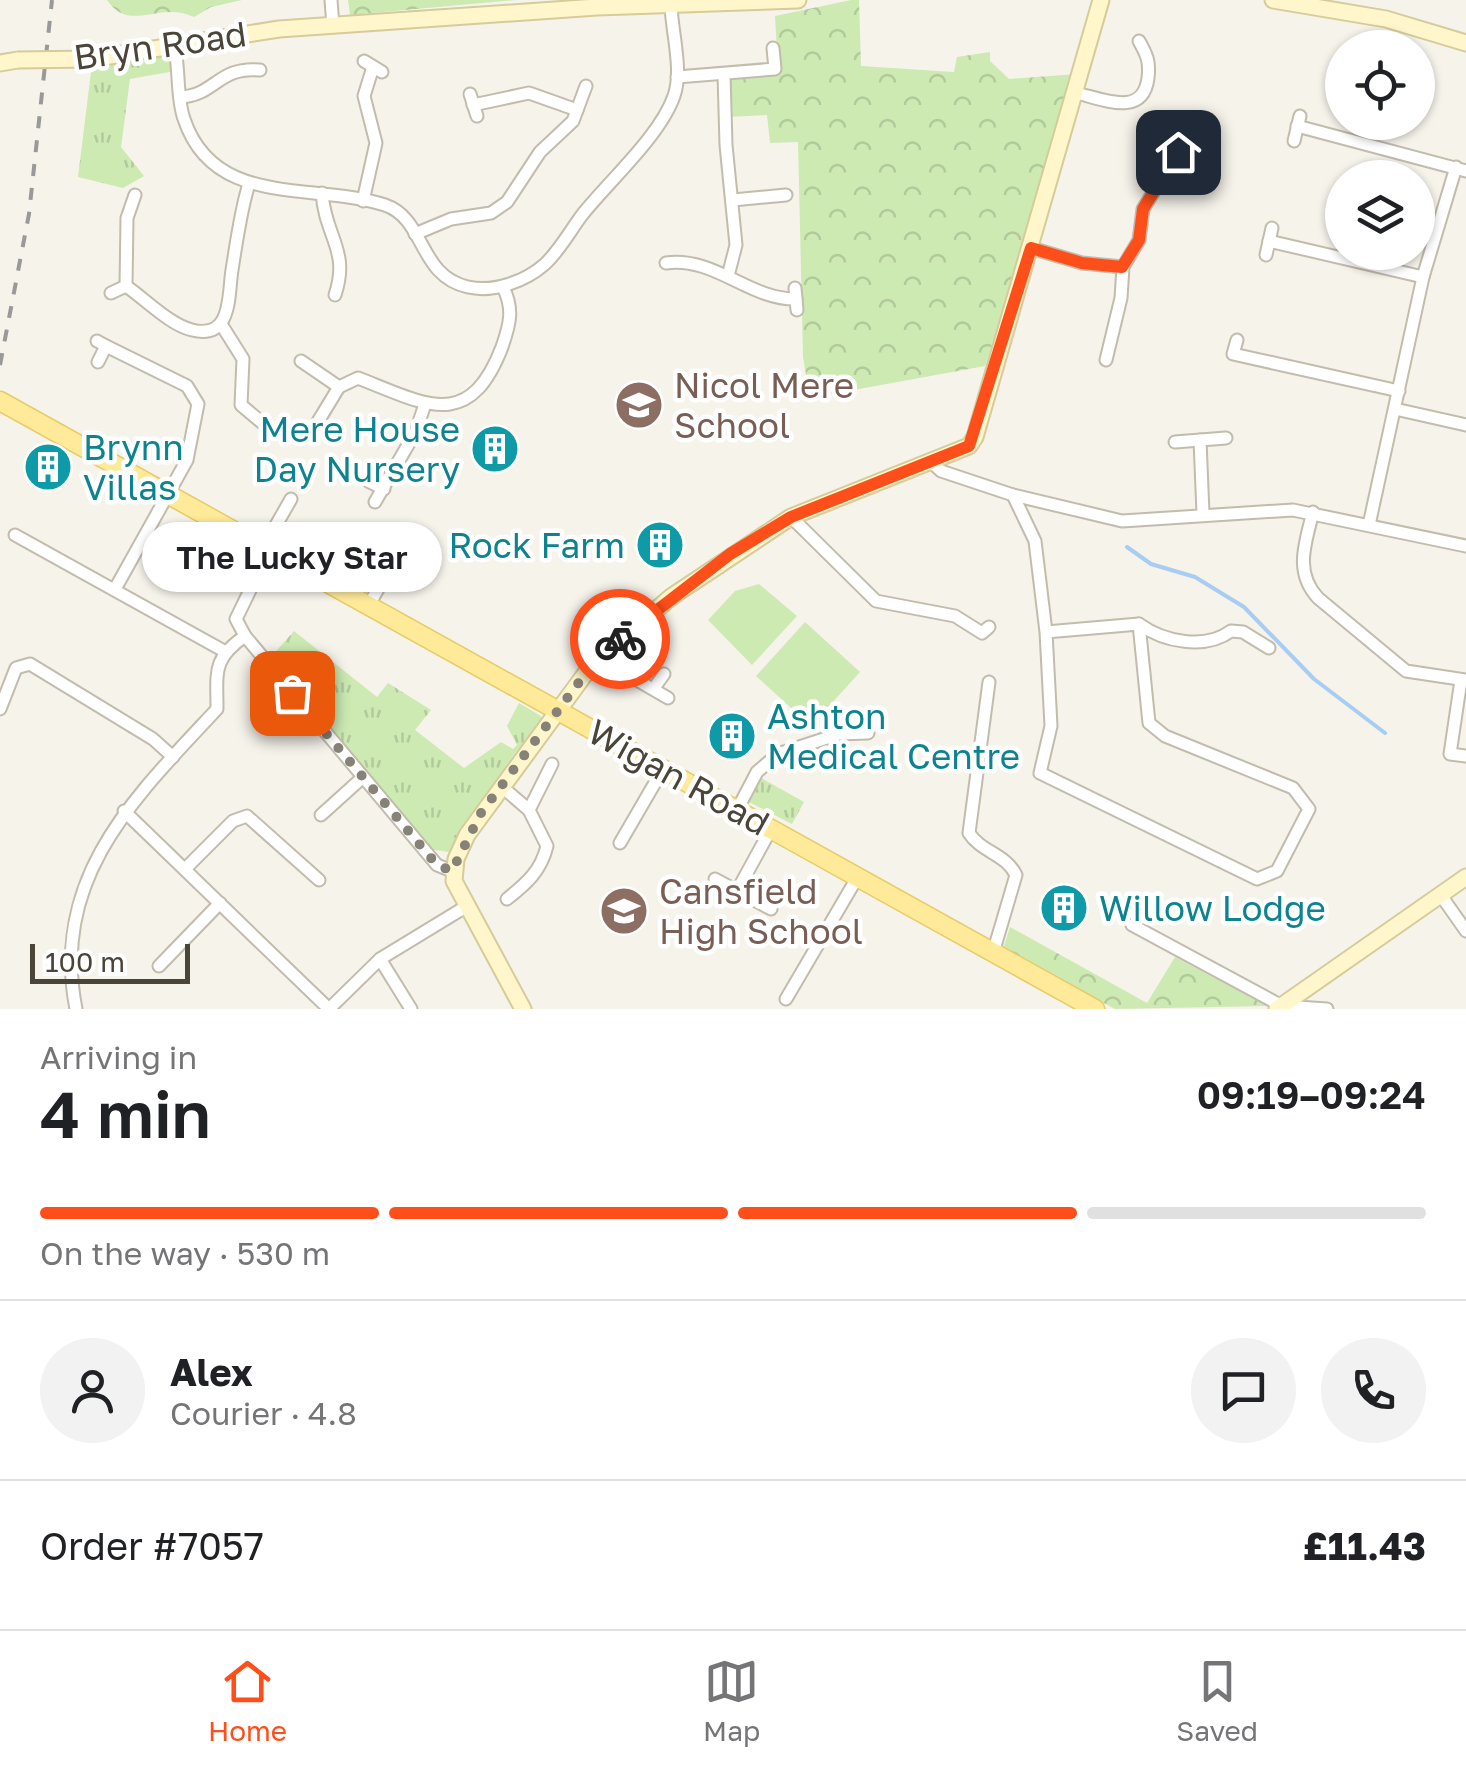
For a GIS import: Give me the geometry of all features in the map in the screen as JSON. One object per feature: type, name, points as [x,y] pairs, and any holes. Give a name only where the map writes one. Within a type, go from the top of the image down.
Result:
[{"type":"main road","name":"Wigan Road","points":[[2,403],[1095,1009]]},
{"type":"street","points":[[331,0],[333,26]]},
{"type":"street","name":"Bryn Road","points":[[0,63],[91,59],[253,32],[597,7],[798,0]]},
{"type":"street","points":[[452,871],[467,835],[501,786],[600,658],[671,597],[791,517],[958,452],[976,437],[1101,0]]},
{"type":"street","points":[[1273,0],[1386,20],[1466,43]]},
{"type":"street","points":[[174,44],[185,123],[202,154],[230,176],[250,184],[322,193],[392,208],[415,234],[430,263],[451,280],[479,289],[503,287],[545,264],[666,115],[676,77],[670,6]]},
{"type":"street","points":[[1076,93],[1128,105],[1140,100],[1150,60],[1139,41]]},
{"type":"street","points":[[676,77],[775,69],[773,48]]},
{"type":"street","points":[[363,200],[376,143],[364,96],[373,67]]},
{"type":"street","points":[[180,97],[200,94],[231,71],[262,70]]},
{"type":"street","points":[[724,74],[736,253],[728,276]]},
{"type":"street","points":[[415,234],[451,219],[500,208],[540,152],[568,128],[586,86]]},
{"type":"street","points":[[473,105],[530,93],[577,110]]},
{"type":"street","points":[[1294,141],[1298,121],[1461,169],[1423,277],[1369,525]]},
{"type":"street","points":[[1106,363],[1121,298],[1122,267],[1139,240],[1143,209],[1164,175],[1171,150]]},
{"type":"street","points":[[126,286],[188,329],[207,330],[221,324],[230,307],[232,270],[250,184]]},
{"type":"street","points":[[126,286],[127,218],[137,193]]},
{"type":"street","points":[[322,193],[324,223],[336,241],[343,270],[334,295]]},
{"type":"street","points":[[733,200],[787,197]]},
{"type":"street","points":[[1266,255],[1271,234],[1423,277]]},
{"type":"street","points":[[1031,248],[1082,263],[1122,267]]},
{"type":"street","points":[[666,263],[697,264],[779,298],[796,299]]},
{"type":"street","points":[[111,292],[126,286]]},
{"type":"street","points":[[311,433],[338,387],[358,378],[425,404],[445,406],[470,397],[487,384],[512,318],[503,287]]},
{"type":"street","points":[[221,324],[243,359],[241,405],[268,426]]},
{"type":"street","points":[[1237,340],[1234,354],[1399,391]]},
{"type":"street","points":[[98,362],[102,343],[187,386],[197,399],[187,460],[116,589]]},
{"type":"street","points":[[301,361],[338,387]]},
{"type":"street","points":[[375,502],[416,430],[425,404]]},
{"type":"street","points":[[1395,409],[1466,425]]},
{"type":"street","points":[[1175,442],[1226,438]]},
{"type":"street","points":[[1200,440],[1203,512]]},
{"type":"street","points":[[931,462],[941,471],[1013,495],[1122,521],[1203,512],[1314,512],[1466,546]]},
{"type":"street","points":[[368,481],[384,489]]},
{"type":"street","points":[[1013,495],[1034,541],[1046,632],[1051,726],[1039,767],[1043,776],[1263,879],[1278,871],[1288,857],[1309,809],[1305,797],[1294,788],[1165,736],[1148,722],[1138,624]]},
{"type":"street","points":[[290,499],[236,619],[245,636],[362,778],[437,865],[452,871],[523,1009]]},
{"type":"street","points":[[1314,512],[1302,565],[1312,592],[1406,671],[1463,680],[1450,754],[1466,756]]},
{"type":"street","points":[[791,517],[876,601],[954,616],[982,633],[989,627]]},
{"type":"street","points":[[15,534],[224,651]]},
{"type":"street","points":[[369,605],[395,558]]},
{"type":"street","points":[[1046,632],[1138,624],[1156,636],[1217,641],[1230,630],[1243,632],[1261,648]]},
{"type":"street","points":[[76,1009],[71,966],[80,902],[102,844],[124,811],[217,709],[218,666],[224,651],[245,636]]},
{"type":"street","points":[[600,658],[668,698]]},
{"type":"street","points":[[0,709],[20,664],[30,664],[153,739],[173,756]]},
{"type":"street","points":[[654,688],[664,674]]},
{"type":"street","points":[[989,682],[970,833],[977,845],[1010,863],[1016,874],[993,953]]},
{"type":"street","points":[[737,810],[757,772],[778,754],[839,734],[868,733]]},
{"type":"street","points":[[528,810],[552,764]]},
{"type":"street","points":[[620,843],[663,769]]},
{"type":"street","points":[[320,814],[362,778]]},
{"type":"street","points":[[501,786],[528,810],[547,846],[543,863],[507,899]]},
{"type":"street","points":[[124,811],[329,1009],[380,959],[467,906]]},
{"type":"street","points":[[186,869],[233,821],[247,816],[319,880]]},
{"type":"street","points":[[736,891],[772,829]]},
{"type":"street","points":[[1280,1007],[1466,877]]},
{"type":"street","points":[[786,999],[858,878]]},
{"type":"street","points":[[715,880],[770,909]]},
{"type":"street","points":[[1440,894],[1466,931]]},
{"type":"street","points":[[159,966],[220,903]]},
{"type":"street","points":[[1132,925],[1280,1007],[1327,1009]]},
{"type":"street","points":[[380,959],[412,1009]]},
{"type":"green space","points":[[107,0],[242,0],[211,7],[194,17],[169,12],[125,15]]},
{"type":"green space","points":[[348,0],[516,0],[350,15]]},
{"type":"green space","points":[[859,0],[861,66],[954,72],[957,57],[990,52],[990,61],[1009,79],[1078,74],[985,366],[810,398],[803,357],[798,142],[770,143],[767,115],[727,117],[727,76],[778,69],[775,16]]},
{"type":"green space","points":[[172,47],[175,71],[130,79],[121,147],[144,176],[123,188],[78,177],[92,64]]},
{"type":"green space","points":[[759,584],[797,616],[752,665],[708,620],[735,591]]},
{"type":"green space","points":[[805,622],[860,672],[811,726],[756,676]]},
{"type":"green space","points":[[294,631],[377,697],[388,683],[431,710],[415,730],[464,768],[501,742],[513,749],[517,745],[507,726],[519,703],[541,716],[542,721],[514,754],[449,852],[428,849],[271,657]]},
{"type":"green space","points":[[761,778],[804,802],[792,824],[747,801]]},
{"type":"green space","points":[[1010,927],[1147,1003],[1175,957],[1267,1006],[1115,1009],[1003,949]]},
{"type":"waterway","points":[[1127,547],[1151,564],[1195,577],[1244,607],[1314,679],[1385,733]]},
{"type":"railway","points":[[0,365],[29,214],[52,0]]},
{"type":"way so far","points":[[292,693],[437,865],[452,871],[481,813],[561,712],[591,666],[620,639]]},
{"type":"place","name":"Nicol Mere School","points":[[639,405]]},
{"type":"place","name":"Mere House Day Nursery","points":[[495,449]]},
{"type":"place","name":"Brynn Villas","points":[[48,467]]},
{"type":"place","name":"Rock Farm","points":[[660,545]]},
{"type":"place","name":"The Lucky Star","points":[[292,693]]},
{"type":"place","name":"Ashton Medical Centre","points":[[732,736]]},
{"type":"place","name":"Willow Lodge","points":[[1064,908]]},
{"type":"place","name":"Cansfield High School","points":[[624,911]]},
{"type":"route","points":[[620,639],[730,554],[791,517],[969,446],[976,437],[1031,248],[1082,263],[1104,262],[1122,267],[1139,240],[1143,209],[1160,184],[1171,151],[1178,152]]}]
